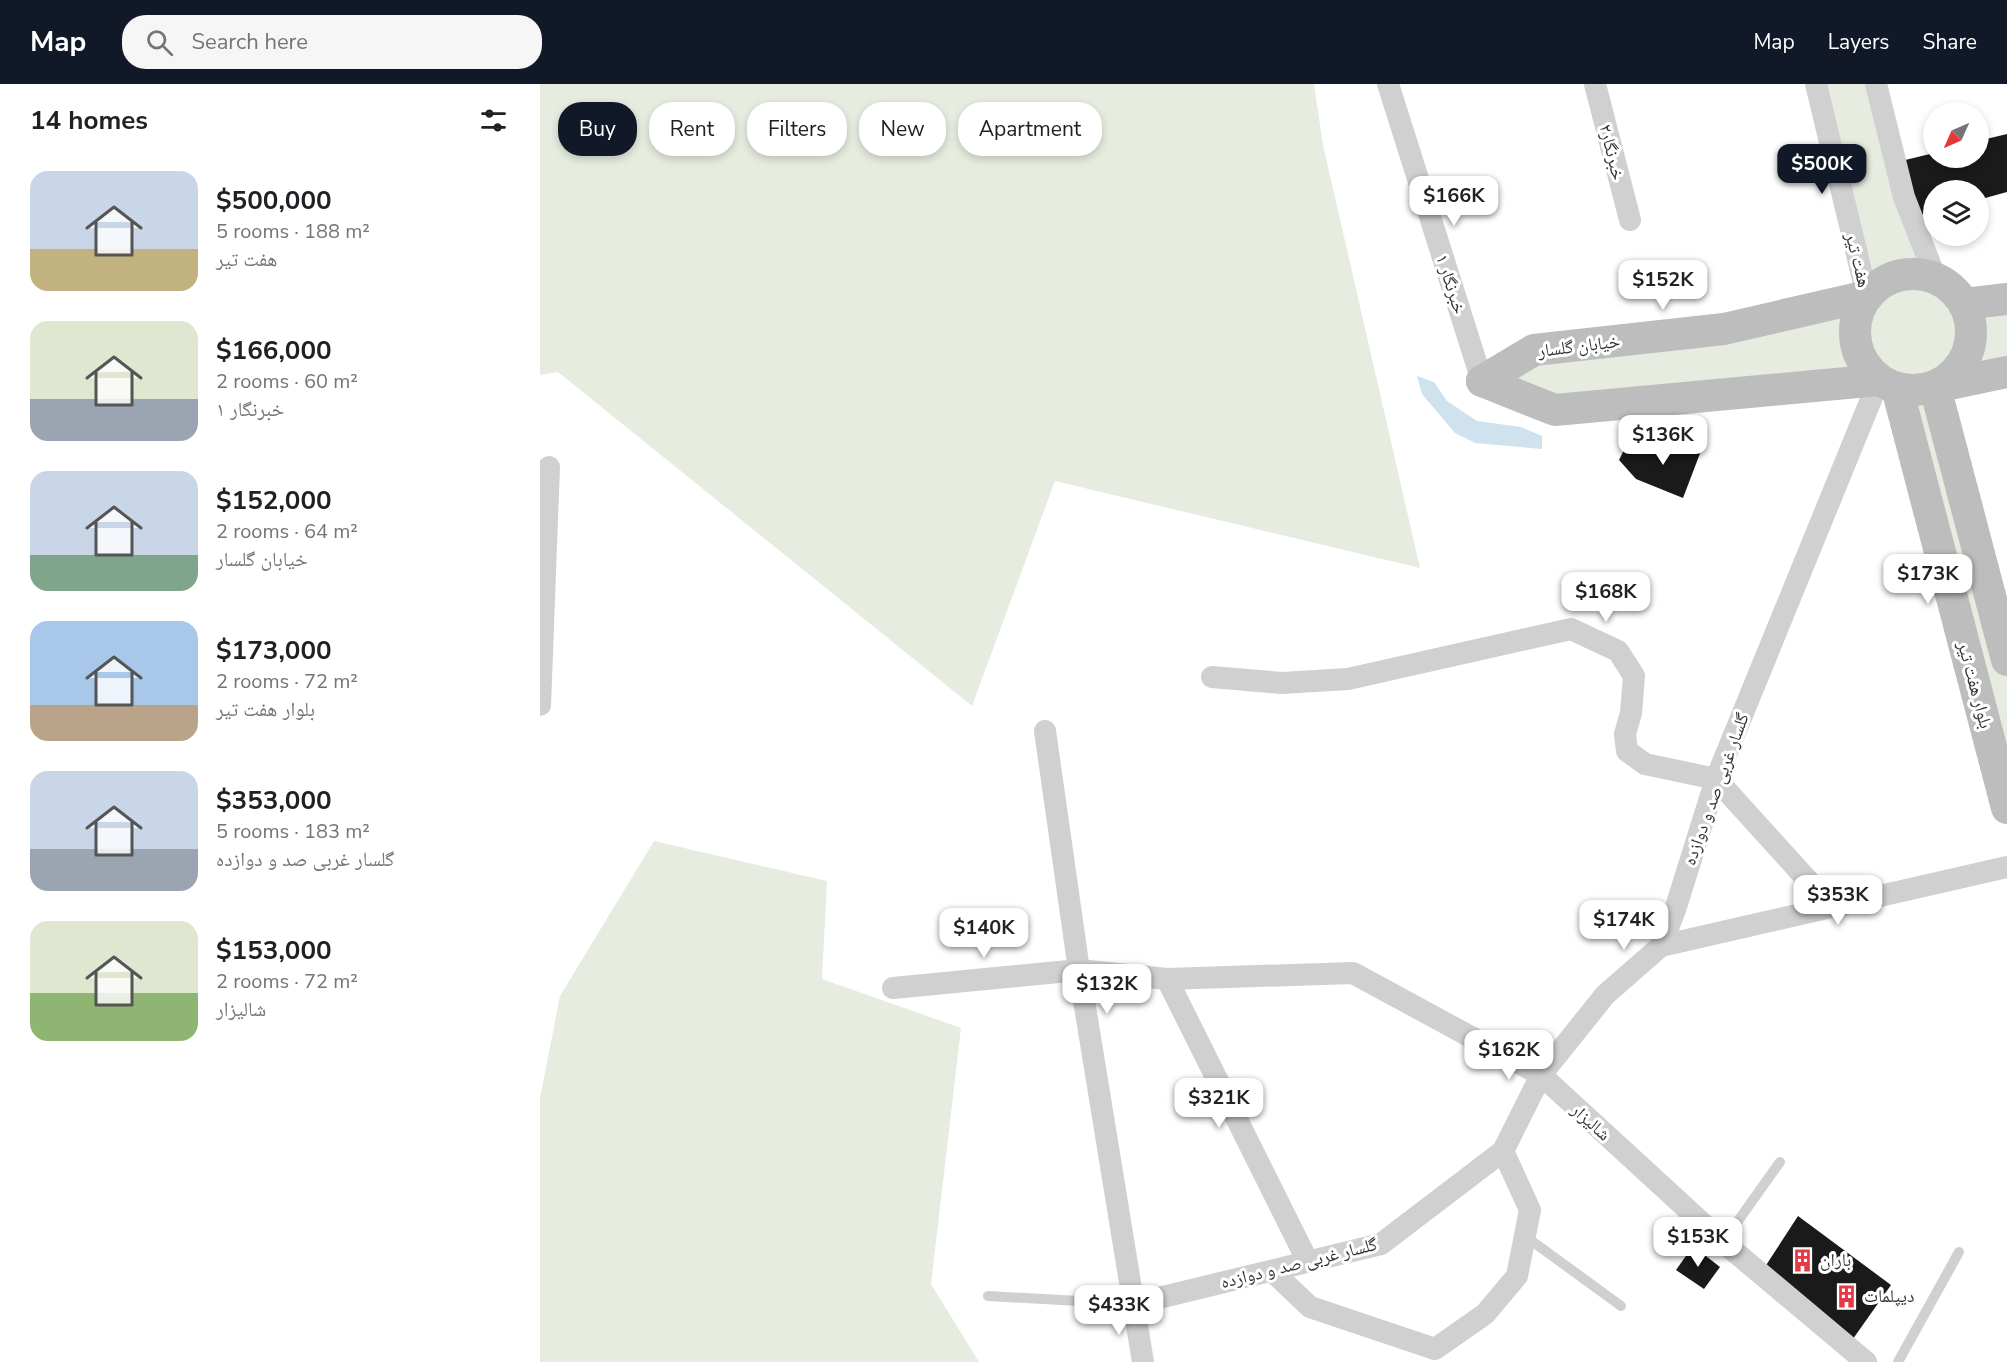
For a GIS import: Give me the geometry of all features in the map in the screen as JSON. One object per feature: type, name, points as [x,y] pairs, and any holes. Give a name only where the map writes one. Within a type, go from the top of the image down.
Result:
[{"type":"street","name":"خبرنگار ۱","points":[[1388,84],[1482,381]]},
{"type":"street","name":"خبرنگار۲","points":[[1595,84],[1629,219]]},
{"type":"street","name":"هفت تیر","points":[[1816,84],[1867,296]]},
{"type":"street","points":[[1876,84],[1904,197],[1936,279]]},
{"type":"street","points":[[1888,384],[1865,367],[1857,349],[1855,331],[1858,312],[1867,296],[1881,283],[1899,275],[1918,274],[1936,279],[1952,289],[1964,304],[1971,322],[1971,342],[1965,361],[1952,376],[1935,387]]},
{"type":"street","name":"خیابان گلسار","points":[[1482,381],[1534,350],[1724,329],[1867,296]]},
{"type":"street","points":[[1964,304],[2007,299]]},
{"type":"street","points":[[1482,381],[1556,410],[1888,384],[1916,391],[2007,372]]},
{"type":"street","name":"گلسار غربی صد و دوازده","points":[[1134,1304],[1381,1244],[1503,1150],[1540,1075],[1605,995],[1661,946],[1716,779],[1888,384]]},
{"type":"street","name":"بلوار هفت تیر","points":[[1888,384],[2007,808]]},
{"type":"street","name":"بلوار هفت تیر","points":[[1935,387],[2007,660]]},
{"type":"street","points":[[540,705],[549,467]]},
{"type":"street","points":[[1212,677],[1282,683],[1347,679],[1571,628],[1618,651],[1634,676],[1631,713],[1625,734],[1628,751],[1645,764],[1716,779],[1832,907]]},
{"type":"street","points":[[1045,731],[1080,970],[1143,1362]]},
{"type":"street","points":[[1661,946],[2007,867]]},
{"type":"street","name":"شالیزار","points":[[893,988],[1080,970],[1167,979],[1353,973],[1540,1075],[1848,1354],[1866,1362]]},
{"type":"street","points":[[1167,979],[1308,1262]]},
{"type":"street","points":[[1272,1271],[1310,1307],[1435,1349],[1485,1314],[1517,1276],[1530,1210],[1503,1150]]},
{"type":"lane","points":[[1723,1242],[1780,1162]]},
{"type":"lane","points":[[1525,1236],[1621,1306]]},
{"type":"lane","points":[[1898,1362],[1959,1252]]},
{"type":"lane","points":[[988,1296],[1134,1304]]},
{"type":"shaded area","points":[[540,84],[1314,84],[1323,145],[1420,568],[1055,481],[972,706],[558,372],[540,375]]},
{"type":"shaded area","points":[[1817,84],[1876,84],[1923,236],[1923,246],[1926,246],[1936,278],[1917,275],[1900,276],[1885,282],[1869,294]]},
{"type":"shaded area","points":[[1913,276],[1935,280],[1953,292],[1965,310],[1969,332],[1965,354],[1953,372],[1935,384],[1913,388],[1891,384],[1873,372],[1861,354],[1857,332],[1861,310],[1873,292],[1891,280]]},
{"type":"shaded area","points":[[2007,300],[2007,372],[1952,376],[1964,358],[1970,342],[1970,325],[1964,304]]},
{"type":"shaded area","points":[[1858,312],[1857,340],[1865,367],[1556,410],[1483,380],[1534,350]]},
{"type":"shaded area","points":[[1935,387],[2007,660],[2007,798],[1897,389],[1916,391]]},
{"type":"shaded area","points":[[654,841],[827,881],[822,979],[961,1028],[931,1284],[979,1362],[540,1362],[540,1098],[560,996]]},
{"type":"water","points":[[1417,376],[1434,382],[1447,401],[1477,421],[1521,427],[1542,436],[1542,449],[1475,443],[1455,433],[1422,394]]},
{"type":"building","points":[[2007,134],[2007,192],[1989,197],[1989,180],[1923,180],[1923,215],[1913,217],[1897,162],[1923,156],[1923,168],[1989,168],[1989,138]]},
{"type":"building","points":[[1704,443],[1683,498],[1636,479],[1619,460],[1625,448]]},
{"type":"building","points":[[1798,1216],[1891,1285],[1848,1346],[1761,1273]]},
{"type":"building","points":[[1693,1246],[1720,1267],[1704,1289],[1676,1270]]},
{"type":"place","name":"باران","points":[[1802,1260]]},
{"type":"place","name":"دیپلمات","points":[[1846,1296]]}]
